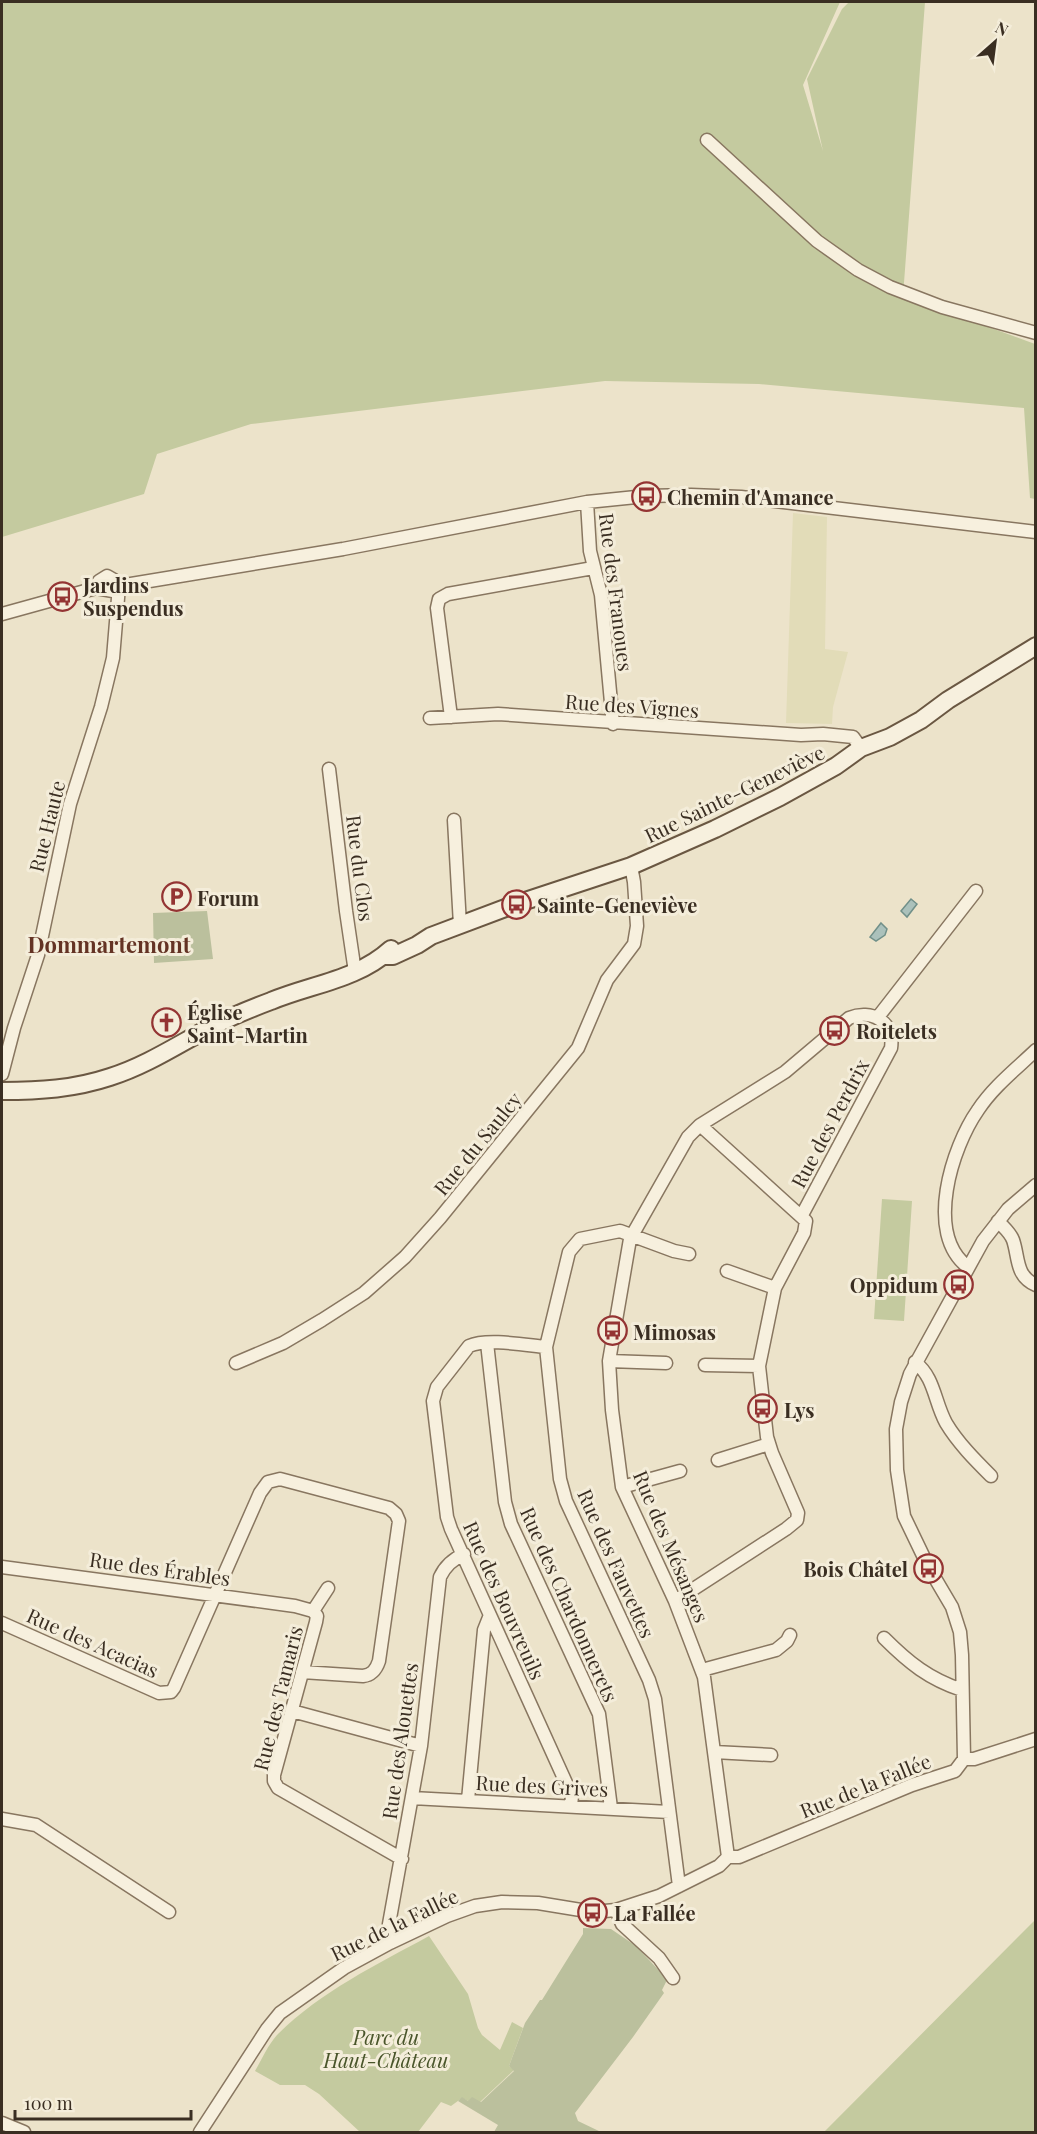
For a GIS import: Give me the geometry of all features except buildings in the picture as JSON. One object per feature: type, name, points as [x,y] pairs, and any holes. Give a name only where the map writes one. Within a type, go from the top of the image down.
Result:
[{"type":"street","points":[[707,140],[817,241],[858,270],[890,287],[942,307],[1035,333]]},
{"type":"street","points":[[2,614],[96,588],[99,581],[107,576],[119,586],[343,549],[586,502],[646,496],[741,497],[1035,532]]},
{"type":"street","name":"Rue des Franoues","points":[[586,502],[590,551],[600,595],[613,724]]},
{"type":"street","points":[[451,717],[436,608],[439,599],[448,594],[593,568]]},
{"type":"street","name":"Rue Haute","points":[[2,1074],[14,1028],[38,955],[70,804],[113,658],[119,586]]},
{"type":"street","name":"Rue Sainte-Geneviève","points":[[2,1091],[53,1090],[112,1077],[262,1005],[295,992],[345,978],[384,956],[389,949],[584,880],[631,866],[780,797],[836,766],[856,751],[890,737],[921,720],[948,700],[1035,646]]},
{"type":"street","name":"Rue des Vignes","points":[[430,718],[498,714],[613,724],[832,735],[856,751]]},
{"type":"street","name":"Rue du Clos","points":[[329,769],[346,911],[356,972]]},
{"type":"street","points":[[454,820],[460,925]]},
{"type":"street","name":"Rue du Saulcy","points":[[236,1363],[283,1343],[322,1320],[364,1293],[405,1257],[440,1218],[578,1048],[607,980],[634,944],[637,926],[631,866]]},
{"type":"street","points":[[675,1601],[797,1520],[798,1509],[769,1444],[759,1366],[775,1288],[805,1230],[806,1221],[700,1125],[785,1072],[849,1018],[858,1014],[878,1017],[976,891]]},
{"type":"street","name":"Rue des Perdrix","points":[[802,1215],[891,1048],[891,1031],[878,1017]]},
{"type":"street","points":[[968,1268],[960,1262],[952,1249],[947,1229],[946,1198],[956,1152],[965,1129],[979,1107],[1035,1050]]},
{"type":"street","name":"Rue des Mésanges","points":[[700,1125],[688,1137],[632,1235],[611,1338],[609,1360],[612,1410],[622,1487],[675,1601],[702,1670],[728,1857]]},
{"type":"street","points":[[963,1759],[962,1644],[958,1623],[952,1607],[929,1568],[908,1525],[897,1470],[896,1429],[905,1386],[915,1362],[968,1268],[998,1221],[1035,1185]]},
{"type":"street","points":[[998,1221],[1011,1235],[1019,1270],[1024,1278],[1035,1285]]},
{"type":"street","name":"Rue des Fauvettes","points":[[632,1235],[620,1231],[608,1233],[580,1239],[573,1245],[569,1252],[546,1347],[560,1479],[566,1501],[650,1680],[655,1699],[679,1886]]},
{"type":"street","points":[[632,1235],[674,1251],[689,1254]]},
{"type":"street","points":[[727,1271],[775,1288]]},
{"type":"street","name":"Rue des Bouvreuils","points":[[546,1347],[487,1343],[468,1346],[434,1394],[447,1517],[572,1796],[571,1806]]},
{"type":"street","name":"Rue des Chardonnerets","points":[[487,1343],[505,1502],[511,1524],[599,1714],[611,1808]]},
{"type":"street","points":[[609,1360],[666,1363]]},
{"type":"street","points":[[915,1362],[928,1374],[938,1405],[953,1434],[991,1476]]},
{"type":"street","points":[[705,1365],[759,1366]]},
{"type":"street","points":[[718,1460],[769,1444]]},
{"type":"street","points":[[622,1487],[680,1471]]},
{"type":"street","points":[[216,1595],[260,1493],[272,1480],[279,1479],[393,1510],[399,1521],[378,1666],[371,1674],[363,1676],[302,1672]]},
{"type":"street","name":"Rue des Alouettes","points":[[390,1944],[389,1924],[421,1746],[440,1576],[443,1569],[455,1558],[464,1554]]},
{"type":"street","name":"Rue des Érables","points":[[2,1567],[295,1606],[313,1611]]},
{"type":"street","name":"Rue des Tamaris","points":[[328,1588],[313,1611],[317,1616],[316,1622],[274,1781],[278,1788],[402,1859]]},
{"type":"street","name":"Rue des Acacias","points":[[2,1623],[159,1693],[166,1694],[174,1688],[216,1595]]},
{"type":"street","points":[[468,1800],[483,1630],[490,1615]]},
{"type":"street","points":[[702,1670],[776,1650],[787,1641],[790,1635]]},
{"type":"street","points":[[884,1638],[928,1676],[962,1690]]},
{"type":"street","points":[[292,1711],[421,1746]]},
{"type":"street","name":"Rue de la Fallée","points":[[200,2133],[267,2029],[280,2013],[344,1968],[447,1916],[475,1906],[502,1902],[537,1903],[592,1912],[616,1910],[639,1904],[719,1866],[728,1857],[740,1857],[912,1785],[955,1771],[963,1759],[974,1759],[1035,1739]]},
{"type":"street","points":[[714,1752],[771,1755]]},
{"type":"street","name":"Rue des Grives","points":[[412,1798],[669,1812]]},
{"type":"street","points":[[2,1819],[36,1825],[169,1912]]},
{"type":"street","points":[[616,1910],[622,1924],[659,1958],[673,1978]]},
{"type":"street","points":[[2,2123],[24,2133]]},
{"type":"shaded area","points":[[793,513],[827,517],[825,649],[848,652],[833,707],[832,724],[786,723]]},
{"type":"green space","points":[[2,2],[840,2],[803,85],[823,151],[807,79],[842,9],[849,2],[925,2],[903,296],[1035,344],[1035,499],[1030,498],[1024,408],[759,384],[605,381],[251,424],[157,454],[144,494],[2,537]]},
{"type":"green space","points":[[207,911],[213,959],[154,963],[153,913]]},
{"type":"green space","points":[[882,1199],[912,1201],[904,1321],[874,1319]]},
{"type":"green space","points":[[1035,1920],[1035,2132],[824,2132]]},
{"type":"green space","points":[[583,1928],[611,1929],[636,1946],[667,1980],[662,1990],[664,1993],[575,2113],[578,2121],[601,2132],[494,2132],[498,2125],[458,2101],[462,2097],[468,2101],[472,2097],[481,2102],[514,2071],[509,2066],[525,2023],[583,1934]]},
{"type":"green space","name":"Parc du Haut-Château","points":[[429,1936],[468,1994],[482,2035],[500,2050],[512,2022],[523,2028],[509,2066],[514,2070],[480,2102],[462,2098],[451,2106],[441,2102],[418,2132],[360,2132],[319,2094],[305,2085],[280,2085],[255,2071],[277,2035],[311,2005],[349,1980]]},
{"type":"water","points":[[911,899],[917,904],[907,917],[901,911]]},
{"type":"water","points":[[881,923],[887,929],[885,935],[876,941],[870,937]]},
{"type":"place","name":"Chemin d'Amance","points":[[646,496]]},
{"type":"place","name":"Jardins Suspendus","points":[[62,596]]},
{"type":"place","name":"Forum","points":[[176,897]]},
{"type":"place","name":"Sainte-Geneviève","points":[[516,904]]},
{"type":"place","name":"Église Saint-Martin","points":[[166,1022]]},
{"type":"place","name":"Roitelets","points":[[835,1030]]},
{"type":"place","name":"Oppidum","points":[[959,1284]]},
{"type":"place","name":"Mimosas","points":[[612,1331]]},
{"type":"place","name":"Lys","points":[[763,1409]]},
{"type":"place","name":"Bois Châtel","points":[[929,1568]]},
{"type":"place","name":"La Fallée","points":[[593,1912]]},
{"type":"district","name":"Dommartemont","points":[[109,944]]}]
